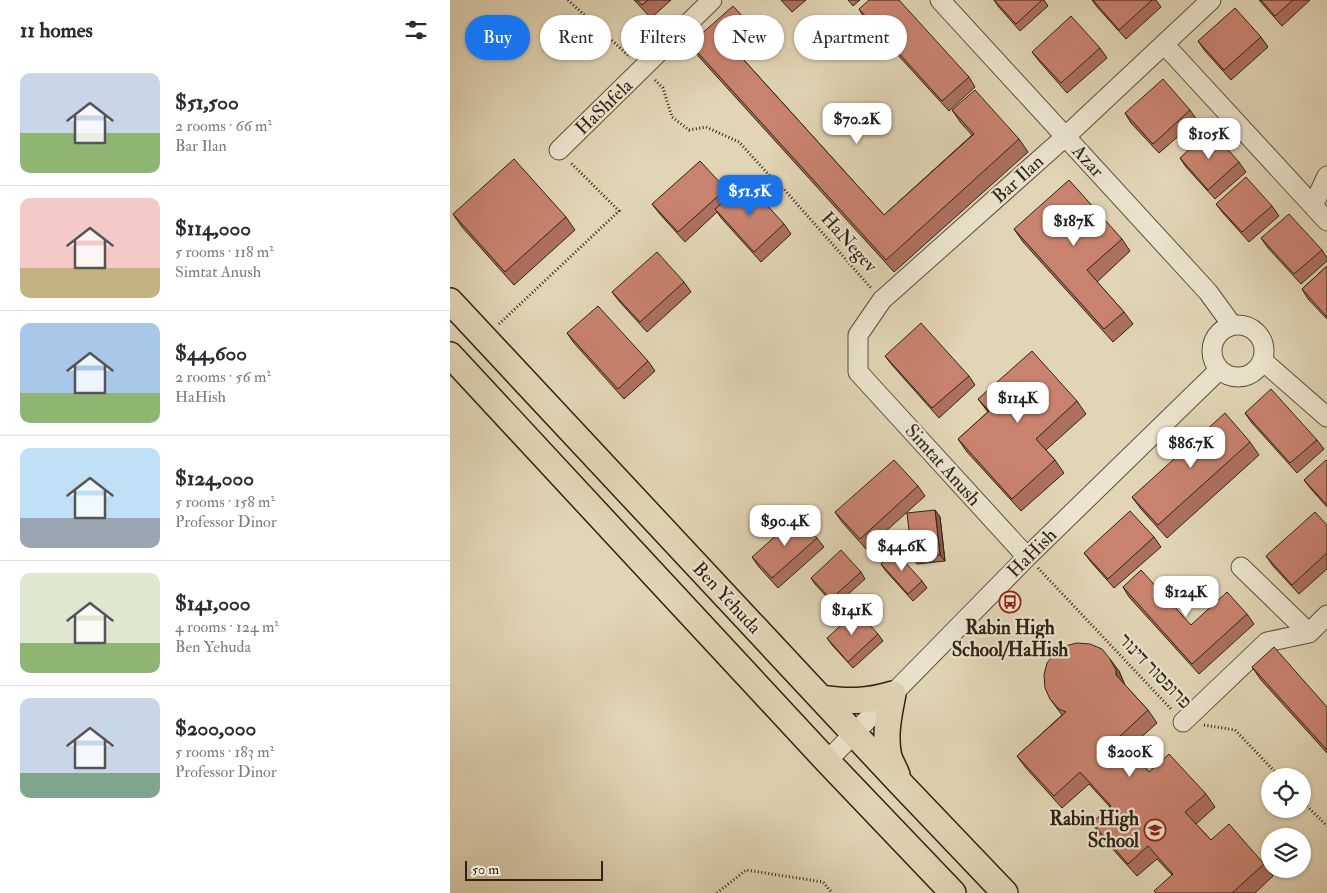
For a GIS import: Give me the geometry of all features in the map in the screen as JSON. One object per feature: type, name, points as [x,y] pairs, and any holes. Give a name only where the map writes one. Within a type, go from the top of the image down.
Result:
[{"type":"main road","name":"Ben Yehuda","points":[[450,301],[1005,893]]},
{"type":"main road","name":"Ben Yehuda","points":[[450,355],[953,893]]},
{"type":"main road","points":[[821,698],[846,702],[872,700],[893,694],[888,716],[887,738],[889,757],[901,784]]},
{"type":"street","name":"HaShfela","points":[[559,150],[712,0]]},
{"type":"street","name":"Azar","points":[[940,0],[1208,292],[1232,325]]},
{"type":"street","name":"Bar Ilan","points":[[858,372],[858,335],[882,300],[1065,137],[1164,44],[1204,2]]},
{"type":"street","points":[[1164,44],[1327,221]]},
{"type":"street","points":[[1313,206],[1327,176]]},
{"type":"street","points":[[1232,325],[1248,326],[1261,337],[1264,345],[1263,361],[1251,374],[1243,377],[1226,375],[1219,370],[1212,356],[1214,340],[1218,333],[1232,325]]},
{"type":"street","points":[[1263,361],[1327,417]]},
{"type":"street","name":"HaHish","points":[[827,760],[1028,557],[1219,370]]},
{"type":"street","name":"Simtat Anush","points":[[858,372],[1028,557]]},
{"type":"street","points":[[1241,567],[1309,633]]},
{"type":"street","points":[[1183,722],[1267,642],[1309,633],[1327,615]]},
{"type":"path","name":"HaNegev","points":[[568,0],[663,88],[672,116],[689,130],[706,126],[739,142],[769,175],[765,185],[771,192],[783,188],[882,300]]},
{"type":"path","points":[[484,338],[619,212],[559,150]]},
{"type":"path","name":"פרופסור דינור","points":[[1028,557],[1183,722],[1235,730],[1271,768]]},
{"type":"path","points":[[1311,810],[1327,826]]},
{"type":"path","points":[[717,893],[746,870],[822,882],[832,893]]},
{"type":"building","points":[[637,0],[648,0],[642,5]]},
{"type":"building","points":[[869,0],[899,0],[969,77],[942,101],[905,60],[907,60],[907,15],[864,15],[859,9]]},
{"type":"building","points":[[994,0],[1042,0],[1016,24]]},
{"type":"building","points":[[1093,0],[1152,0],[1119,30]]},
{"type":"building","points":[[1261,0],[1293,0],[1275,16]]},
{"type":"building","points":[[733,6],[741,15],[723,15]]},
{"type":"building","points":[[1235,8],[1261,37],[1224,70],[1198,41]]},
{"type":"building","points":[[1071,16],[1100,48],[1061,83],[1032,52]]},
{"type":"building","points":[[714,23],[714,60],[744,60],[884,215],[974,134],[952,110],[975,90],[1019,139],[886,260],[704,59],[704,32]]},
{"type":"building","points":[[1163,79],[1190,110],[1153,144],[1125,113]]},
{"type":"building","points":[[1210,130],[1239,162],[1208,190],[1180,158]]},
{"type":"building","points":[[514,159],[566,217],[505,272],[453,214]]},
{"type":"building","points":[[700,161],[726,189],[678,232],[652,204]]},
{"type":"building","points":[[1246,177],[1272,206],[1242,232],[1216,204]]},
{"type":"building","points":[[1069,180],[1122,239],[1087,270],[1124,312],[1104,329],[1014,229]]},
{"type":"building","points":[[746,182],[784,224],[754,252],[715,209]]},
{"type":"building","points":[[1289,214],[1322,250],[1294,274],[1261,238]]},
{"type":"building","points":[[657,252],[684,282],[640,322],[612,292]]},
{"type":"building","points":[[1327,266],[1327,317],[1302,289]]},
{"type":"building","points":[[598,306],[648,361],[618,389],[567,333]]},
{"type":"building","points":[[921,323],[969,376],[932,408],[885,356]]},
{"type":"building","points":[[1032,351],[1077,401],[1036,439],[1055,460],[1012,499],[958,439],[989,411],[978,399]]},
{"type":"building","points":[[1271,389],[1317,440],[1290,463],[1245,413]]},
{"type":"building","points":[[1225,413],[1250,442],[1158,525],[1132,497]]},
{"type":"building","points":[[894,460],[918,486],[860,539],[835,512]]},
{"type":"building","points":[[1327,461],[1327,505],[1304,480]]},
{"type":"building","points":[[935,510],[940,555],[912,558],[907,513]]},
{"type":"building","points":[[1130,511],[1154,537],[1108,579],[1084,553]]},
{"type":"building","points":[[1315,512],[1327,525],[1327,553],[1292,585],[1266,556]]},
{"type":"building","points":[[798,516],[817,538],[772,578],[752,557]]},
{"type":"building","points":[[841,550],[861,572],[831,599],[811,578]]},
{"type":"building","points":[[895,551],[922,581],[908,594],[881,564]]},
{"type":"building","points":[[1141,570],[1191,625],[1227,592],[1247,614],[1192,664],[1123,587]]},
{"type":"building","points":[[857,611],[878,634],[848,662],[827,638]]},
{"type":"building","points":[[1077,643],[1090,644],[1102,649],[1116,670],[1116,675],[1148,710],[1118,738],[1149,772],[1169,754],[1206,794],[1185,812],[1211,840],[1229,824],[1261,861],[1261,867],[1232,893],[1156,893],[1154,891],[1173,874],[1148,846],[1128,864],[1092,823],[1111,806],[1080,772],[1054,796],[1017,756],[1066,712],[1059,709],[1050,699],[1045,688],[1044,675],[1047,663],[1055,653],[1065,646]]},
{"type":"building","points":[[1274,647],[1327,707],[1327,750],[1252,667]]},
{"type":"place","name":"Rabin High School/HaHish","points":[[1010,602]]},
{"type":"place","name":"Rabin High School","points":[[1155,830]]}]
